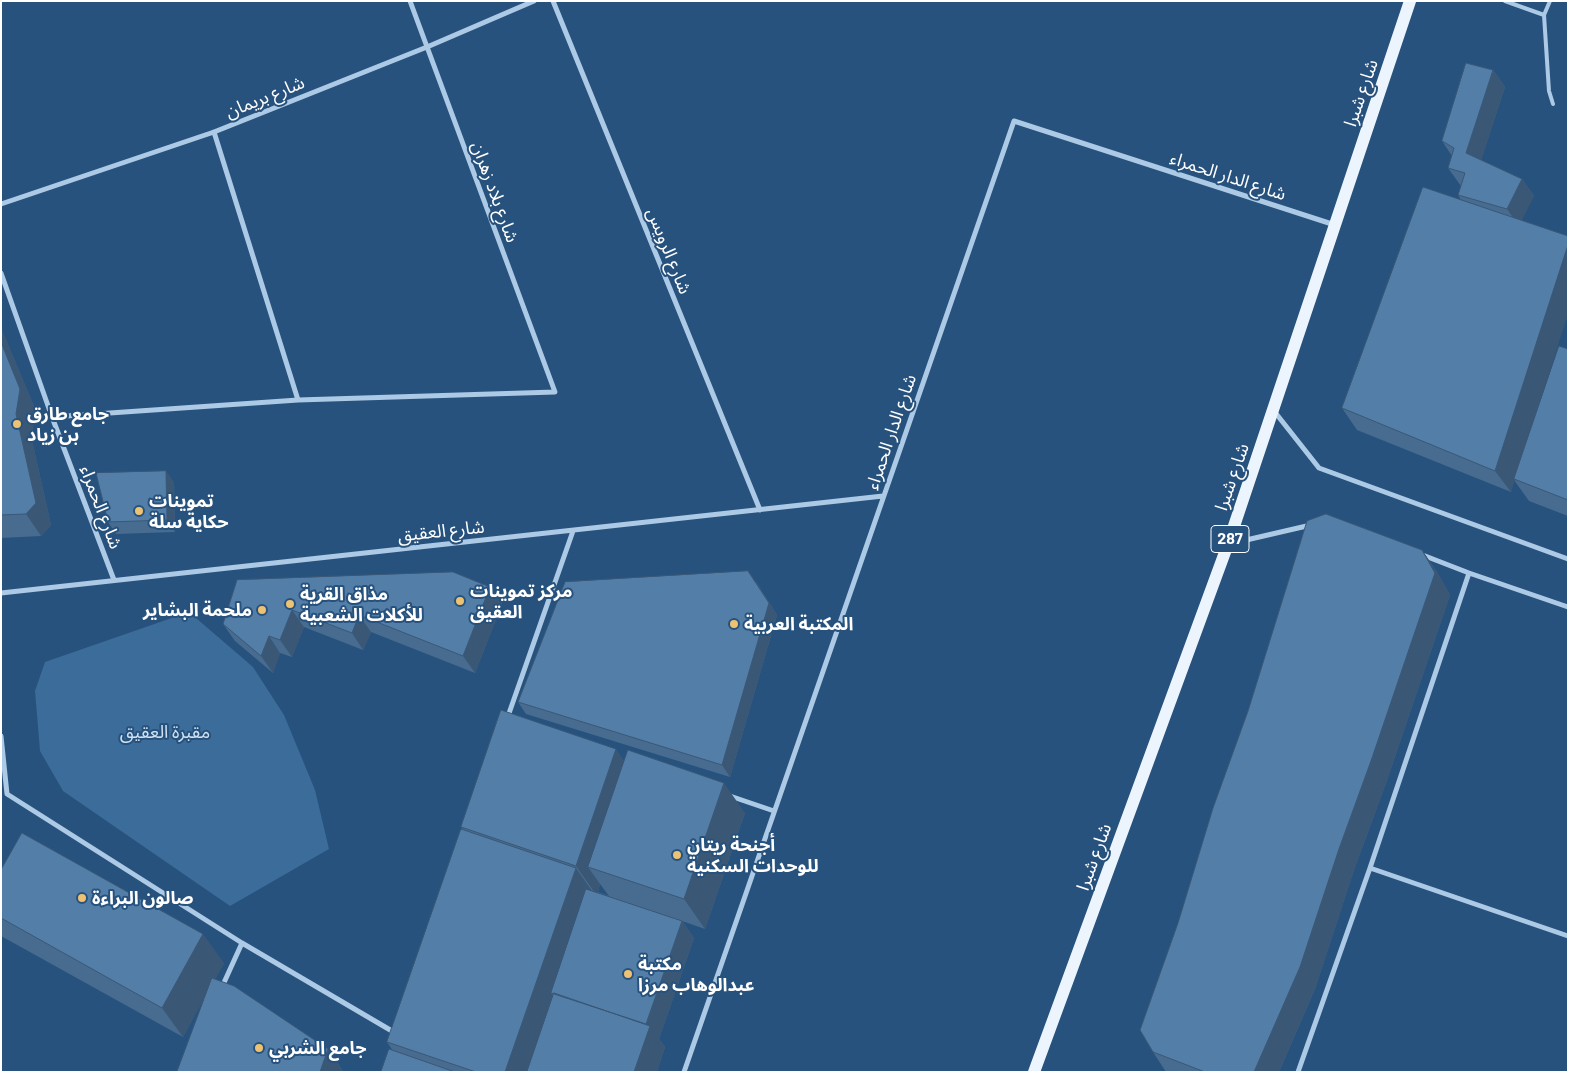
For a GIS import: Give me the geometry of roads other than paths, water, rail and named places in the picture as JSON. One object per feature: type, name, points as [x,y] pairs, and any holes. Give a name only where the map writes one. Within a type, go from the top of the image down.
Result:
[{"type":"main road","name":"شارع شبرا","points":[[1034,1072],[1228,544],[1410,1]]},
{"type":"street","name":"شارع بلاد زهران","points":[[298,400],[555,392],[410,1]]},
{"type":"street","name":"شارع بريمان","points":[[1,204],[214,132],[427,47],[534,1]]},
{"type":"street","name":"شارع الرويس","points":[[553,1],[760,510]]},
{"type":"street","name":"شارع الدار الحمراء","points":[[684,1072],[1014,121],[1335,225]]},
{"type":"street","points":[[52,417],[298,400],[214,132]]},
{"type":"street","name":"شارع الحمراء","points":[[1,273],[52,417],[114,580]]},
{"type":"street","points":[[1273,410],[1319,468],[1568,559]]},
{"type":"street","name":"شارع العقيق","points":[[1,593],[883,496]]},
{"type":"street","points":[[1228,544],[1313,524]]},
{"type":"street","points":[[504,727],[573,531]]},
{"type":"street","points":[[1414,552],[1568,607]]},
{"type":"street","points":[[1298,1072],[1370,868],[1469,573]]},
{"type":"street","points":[[508,718],[517,721]]},
{"type":"street","points":[[1,736],[4,795],[242,943],[404,1038]]},
{"type":"street","points":[[719,792],[774,811]]},
{"type":"street","points":[[1370,868],[1568,936]]},
{"type":"street","points":[[219,994],[242,943]]},
{"type":"lane","points":[[1504,1],[1544,15]]},
{"type":"lane","points":[[1550,1],[1544,15],[1549,90],[1553,104]]},
{"type":"place","name":"جامع طارق بن زياد","points":[[17,424]]},
{"type":"place","name":"تموينات حكاية سلة","points":[[139,511]]},
{"type":"place","name":"مركز تموينات العقيق","points":[[460,601]]},
{"type":"place","name":"مذاق القرية للأكلات الشعبية","points":[[290,604]]},
{"type":"place","name":"ملحمة البشاير","points":[[262,610]]},
{"type":"place","name":"المكتبة العربية","points":[[734,624]]},
{"type":"place","name":"أجنحة ريتان للوحدات السكنية","points":[[677,855]]},
{"type":"place","name":"صالون البراءة","points":[[82,898]]},
{"type":"place","name":"مكتبة عبدالوهاب مرزا","points":[[628,974]]},
{"type":"place","name":"جامع الشربي","points":[[259,1048]]},
{"type":"park label","name":"مقبرة العقيق","points":[[165,732]]}]
